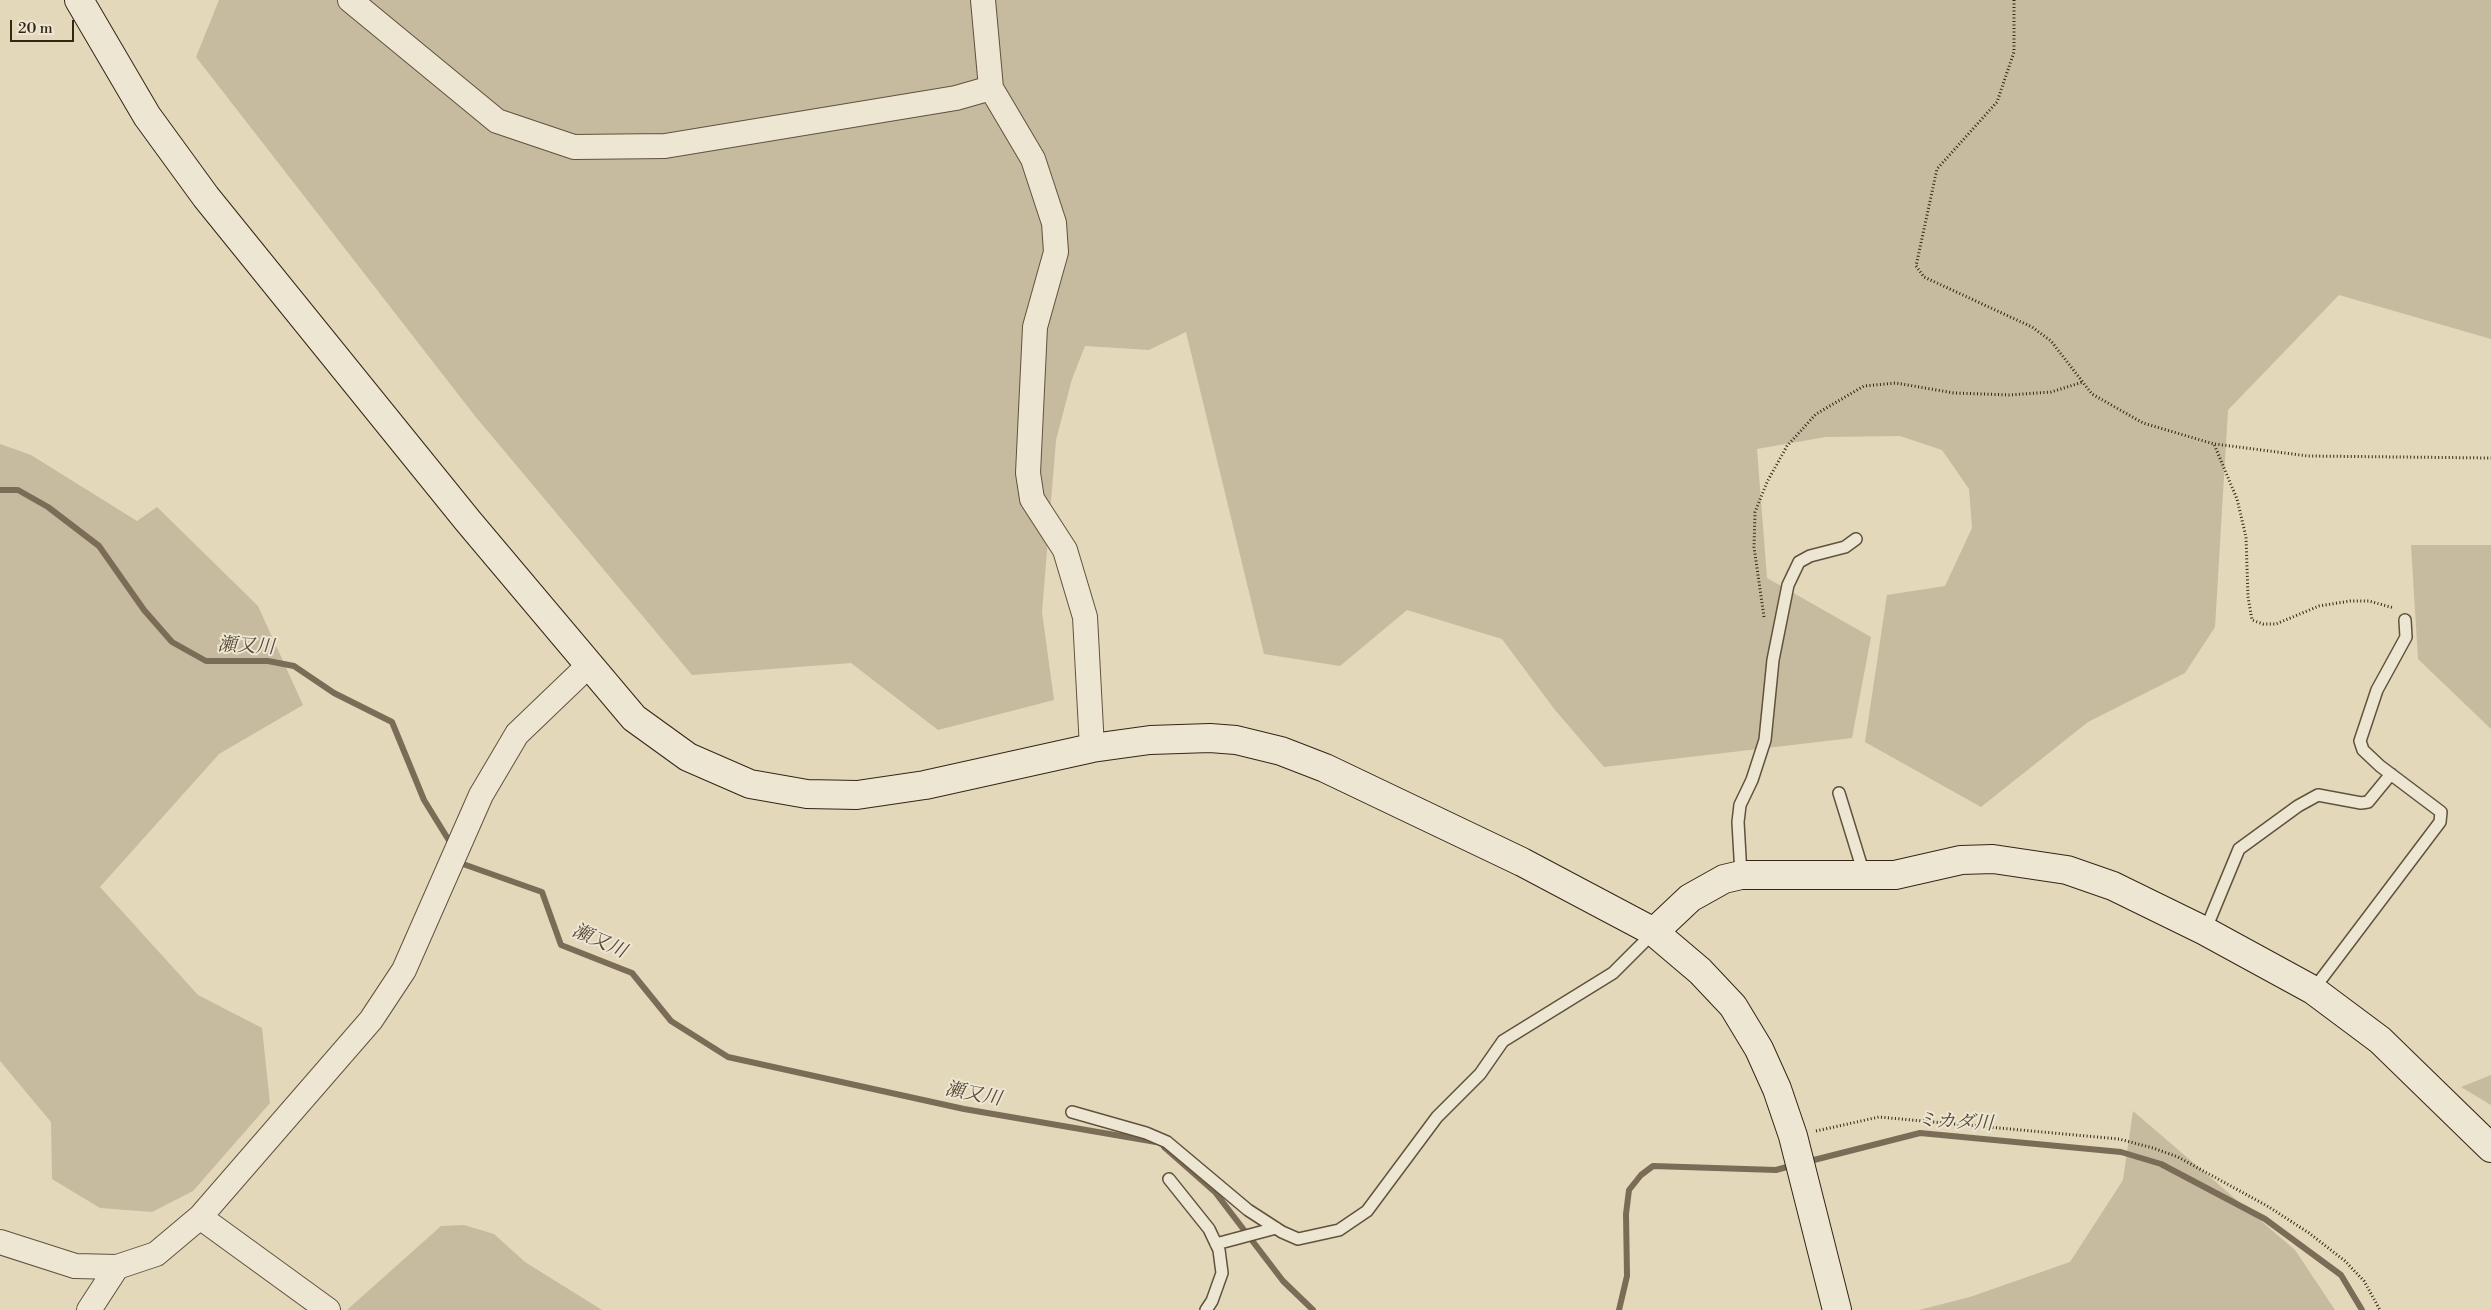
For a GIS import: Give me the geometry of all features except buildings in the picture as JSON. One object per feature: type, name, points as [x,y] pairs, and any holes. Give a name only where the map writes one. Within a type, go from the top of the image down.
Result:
[{"type":"street","points":[[79,0],[147,116],[206,197],[468,522],[634,718],[688,757],[750,784],[807,794],[857,795],[925,785],[1092,748],[1150,740],[1210,738],[1236,740],[1281,751],[1373,790],[1522,862],[1654,932],[1700,971],[1733,1006],[1759,1049],[1777,1089],[1793,1136],[1836,1310]]},
{"type":"street","points":[[350,0],[497,121],[574,147],[664,146],[956,98],[991,88]]},
{"type":"street","points":[[983,0],[991,88],[1034,159],[1054,223],[1056,252],[1035,327],[1028,474],[1032,499],[1065,550],[1085,617],[1092,748]]},
{"type":"street","points":[[0,1242],[75,1266],[116,1267],[156,1254],[200,1217],[371,1020],[404,970],[481,795],[518,734],[589,665]]},
{"type":"street","points":[[1654,932],[1690,898],[1724,879],[1742,875],[1895,875],[1961,860],[2011,860],[2067,870],[2113,886],[2206,930],[2313,990],[2380,1040],[2491,1148]]},
{"type":"street","points":[[200,1217],[328,1310]]},
{"type":"street","points":[[89,1310],[116,1267]]},
{"type":"lane","points":[[1742,875],[1738,822],[1740,805],[1752,780],[1765,740],[1774,660],[1788,585],[1799,562],[1810,556],[1845,547],[1856,538]]},
{"type":"lane","points":[[2313,990],[2440,822],[2441,812],[2390,774],[2363,750],[2361,735],[2377,690],[2406,637],[2405,620]]},
{"type":"lane","points":[[2206,930],[2239,849],[2298,806],[2318,795],[2361,803],[2368,802],[2390,774]]},
{"type":"lane","points":[[1839,793],[1865,875]]},
{"type":"lane","points":[[1072,1112],[1146,1133],[1166,1142],[1248,1210],[1276,1228],[1298,1239],[1339,1230],[1367,1211],[1437,1117],[1480,1074],[1503,1041],[1613,973],[1654,932]]},
{"type":"lane","points":[[1169,1179],[1209,1229],[1219,1250],[1222,1273],[1212,1301],[1206,1310]]},
{"type":"lane","points":[[1216,1244],[1276,1228]]},
{"type":"path","points":[[2014,0],[2014,52],[1997,102],[1937,169],[1916,266],[1924,277],[2032,327],[2051,341],[2092,394],[2143,423],[2214,444],[2308,456],[2491,458]]},
{"type":"path","points":[[1765,624],[1754,547],[1755,512],[1767,482],[1787,446],[1816,414],[1864,386],[1896,383],[1954,393],[2010,395],[2051,392],[2083,382]]},
{"type":"path","points":[[2214,444],[2237,499],[2246,537],[2248,597],[2252,620],[2263,624],[2276,624],[2319,606],[2369,601],[2389,605],[2399,612],[2405,620]]},
{"type":"path","points":[[1793,1136],[1880,1117],[2119,1139],[2153,1148],[2178,1157],[2268,1207],[2309,1233],[2345,1261],[2364,1281],[2380,1310]]},
{"type":"shaded area","points":[[219,0],[2491,0],[2491,339],[2339,295],[2228,410],[2215,627],[2185,673],[2088,722],[1981,807],[1865,742],[1887,595],[1945,586],[1972,528],[1969,489],[1942,450],[1900,436],[1826,437],[1757,449],[1767,578],[1871,637],[1852,738],[1604,767],[1555,710],[1502,639],[1407,610],[1340,666],[1264,654],[1186,332],[1149,350],[1085,346],[1072,379],[1056,440],[1042,612],[1054,700],[938,730],[851,663],[692,675],[475,416],[196,57]]},
{"type":"shaded area","points":[[0,444],[31,455],[137,521],[157,507],[258,606],[303,705],[219,754],[100,887],[198,995],[262,1028],[270,1103],[193,1191],[152,1212],[100,1208],[52,1179],[51,1122],[0,1061]]},
{"type":"shaded area","points":[[2411,545],[2491,545],[2491,729],[2418,659]]},
{"type":"shaded area","points":[[2491,1075],[2491,1105],[2461,1087]]},
{"type":"shaded area","points":[[2133,1111],[2295,1250],[2335,1310],[1919,1310],[1970,1297],[2070,1262],[2123,1180]]},
{"type":"shaded area","points":[[464,1225],[494,1234],[525,1262],[602,1310],[347,1310],[441,1226]]},
{"type":"waterway","name":"瀬又川","points":[[0,490],[18,490],[48,507],[99,546],[144,610],[172,642],[206,661],[268,661],[294,666],[334,693],[392,722],[424,800],[453,847]]},
{"type":"waterway","name":"瀬又川","points":[[459,858],[463,864],[542,892],[561,945],[632,973],[671,1021],[728,1057],[964,1109],[1156,1142]]},
{"type":"waterway","name":"ミカダ川","points":[[1806,1162],[1920,1133],[2121,1152],[2161,1164],[2265,1219],[2341,1275],[2362,1310]]},
{"type":"waterway","name":"瀬又川","points":[[1164,1147],[1215,1192],[1283,1281],[1313,1310]]},
{"type":"waterway","name":"ミカダ川","points":[[1619,1310],[1627,1276],[1626,1214],[1629,1190],[1641,1175],[1653,1166],[1776,1170],[1794,1165]]}]
